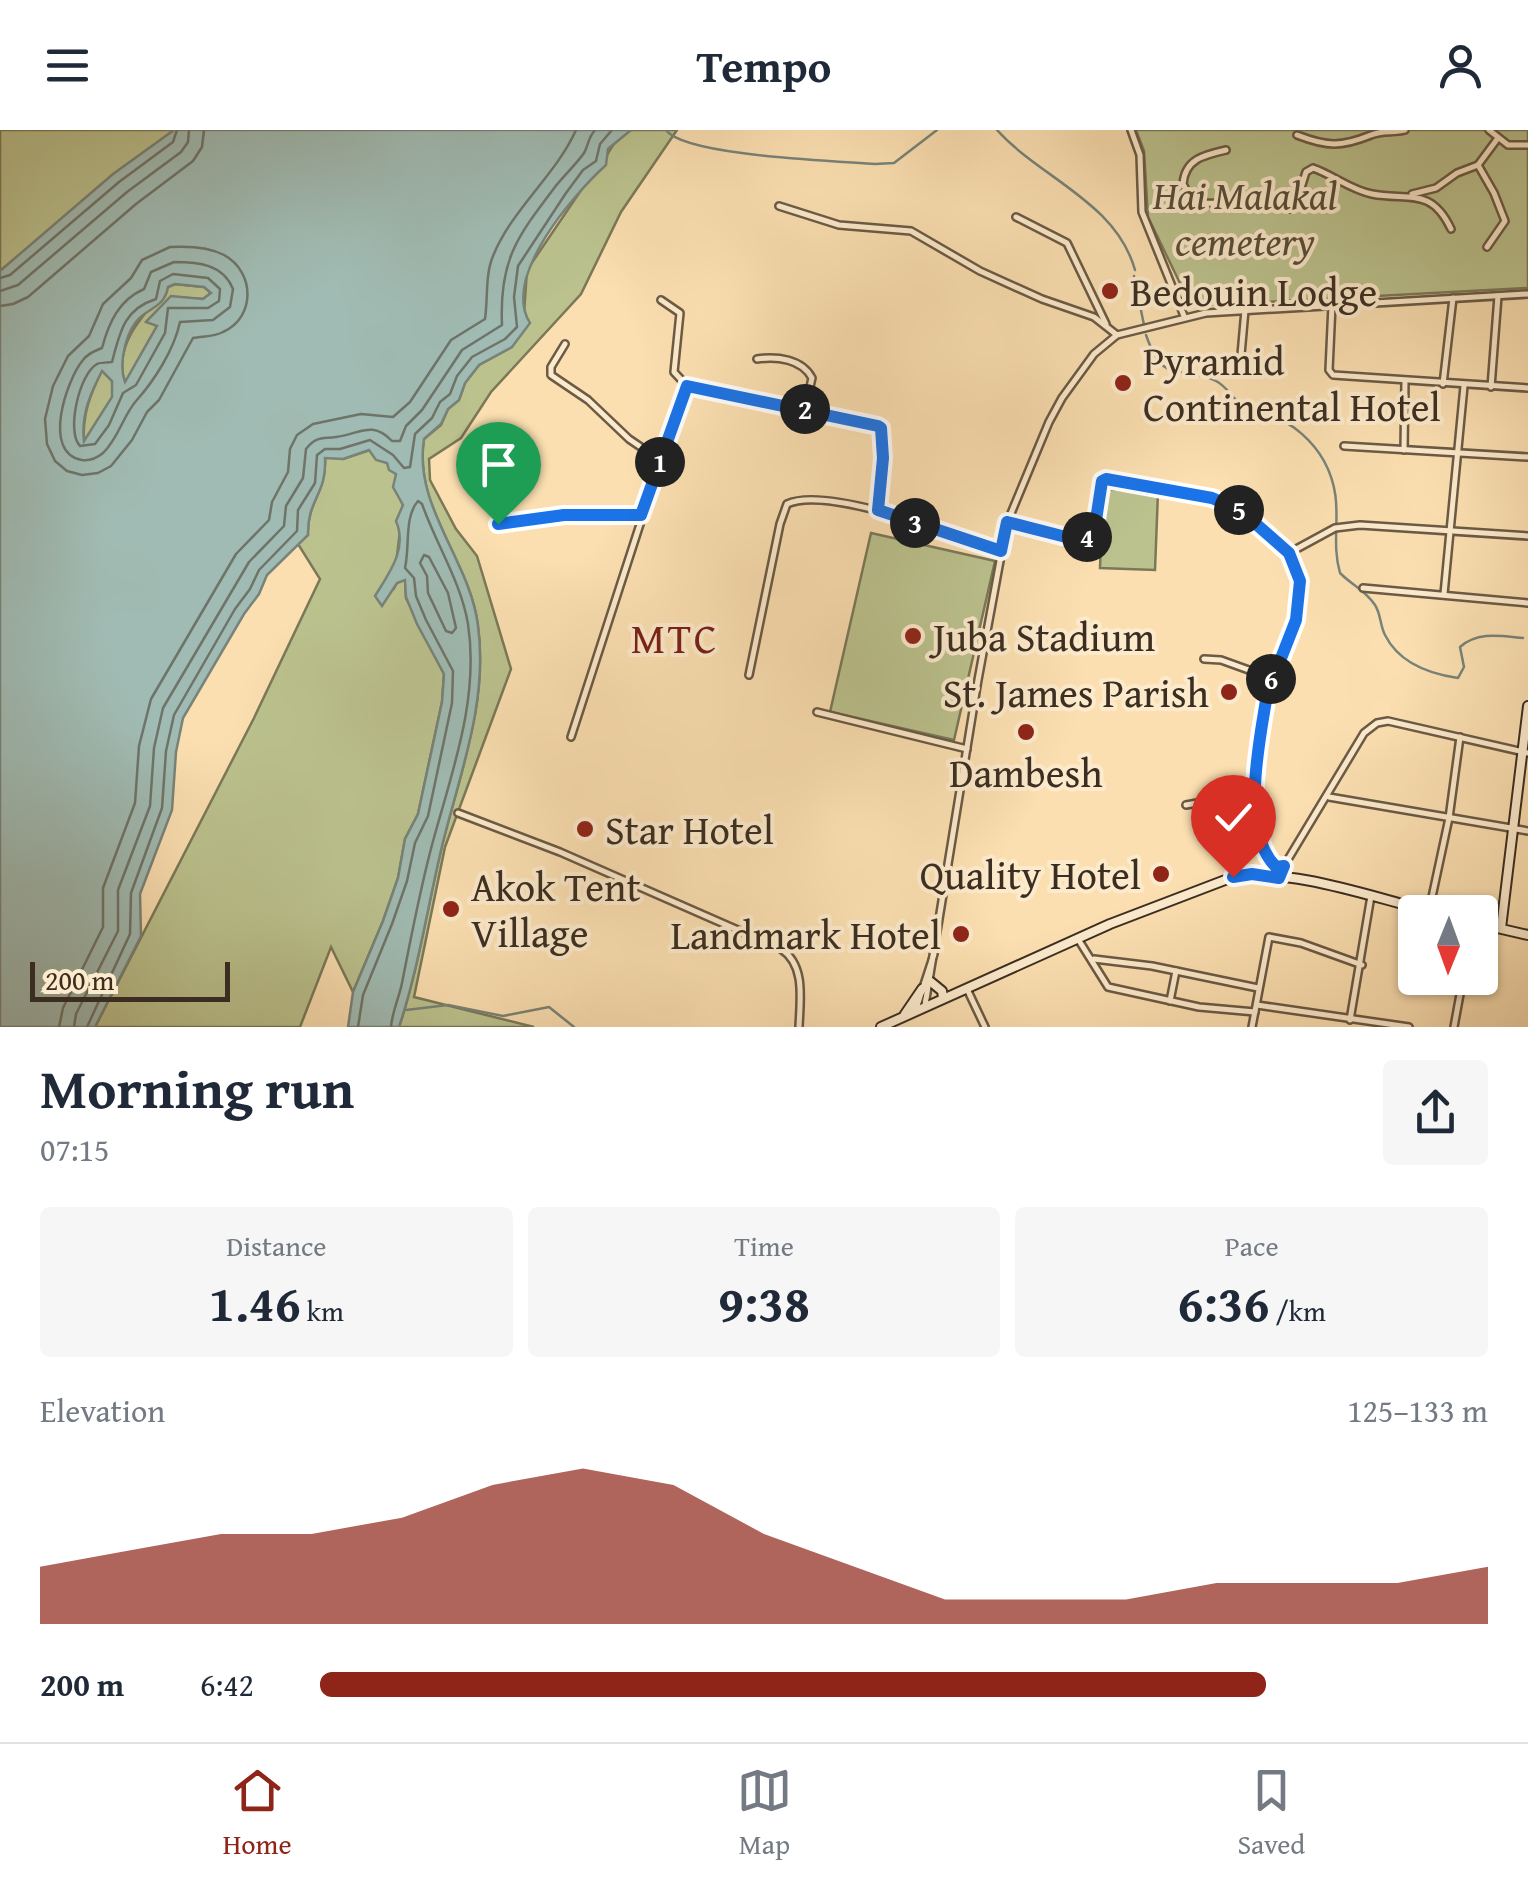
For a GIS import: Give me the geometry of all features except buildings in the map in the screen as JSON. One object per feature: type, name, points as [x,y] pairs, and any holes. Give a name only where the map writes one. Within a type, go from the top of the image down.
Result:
[{"type":"street","points":[[1131,130],[1140,155],[1142,212],[1184,316]]},
{"type":"street","points":[[1297,135],[1339,145],[1359,142],[1373,134],[1405,130]]},
{"type":"street","points":[[1489,130],[1508,146],[1528,145]]},
{"type":"street","points":[[1226,150],[1198,157],[1189,164],[1183,184],[1191,199],[1197,203],[1242,204],[1266,200],[1291,209],[1306,172],[1313,168],[1372,194],[1412,194],[1436,188],[1478,165],[1498,138]]},
{"type":"street","points":[[1478,165],[1506,221],[1488,247]]},
{"type":"street","points":[[1412,194],[1444,213],[1451,229]]},
{"type":"street","points":[[780,206],[839,225],[912,231],[980,271],[1094,317],[1117,335]]},
{"type":"street","points":[[1016,217],[1067,243],[1107,327]]},
{"type":"street","points":[[921,1007],[932,982],[1007,522],[1062,398],[1094,354],[1117,335],[1184,316],[1528,294]]},
{"type":"street","points":[[1491,387],[1498,296]]},
{"type":"street","points":[[1442,384],[1454,298]]},
{"type":"street","points":[[660,300],[681,316],[674,372],[687,386],[881,428],[883,458],[878,510]]},
{"type":"street","points":[[1332,305],[1330,374],[1528,388]]},
{"type":"street","points":[[1240,366],[1245,310]]},
{"type":"street","points":[[564,344],[551,376],[588,400],[660,460]]},
{"type":"street","points":[[756,359],[783,359],[806,369],[812,378],[805,409]]},
{"type":"street","points":[[1404,450],[1405,380]]},
{"type":"street","points":[[571,737],[687,386]]},
{"type":"street","points":[[1444,594],[1464,386]]},
{"type":"street","points":[[1344,446],[1528,457]]},
{"type":"street","points":[[1007,522],[1062,536],[1088,537],[1096,520],[1102,481],[1106,479],[1212,498],[1240,510],[1289,553],[1300,581],[1296,620],[1271,678],[1253,794],[1270,860],[1276,867],[1284,866]]},
{"type":"street","points":[[749,674],[784,508],[796,500],[878,510],[1001,551]]},
{"type":"street","points":[[498,524],[564,515],[637,516],[644,512]]},
{"type":"street","points":[[1289,553],[1344,526],[1360,524],[1528,536]]},
{"type":"street","points":[[1362,588],[1528,603]]},
{"type":"street","points":[[1204,659],[1220,660],[1271,678]]},
{"type":"street","points":[[1501,928],[1528,706]]},
{"type":"street","points":[[817,712],[967,749]]},
{"type":"street","points":[[1279,878],[1366,730],[1377,723],[1388,721],[1525,753]]},
{"type":"street","points":[[1434,895],[1460,737]]},
{"type":"street","points":[[1186,805],[1253,794]]},
{"type":"street","points":[[1327,796],[1528,831]]},
{"type":"street","points":[[458,813],[560,852],[781,948],[794,958],[798,970],[799,1027]]},
{"type":"street","points":[[881,1027],[1078,939],[1233,877],[1252,874],[1279,878],[1398,903]]},
{"type":"street","points":[[1350,1020],[1371,896]]},
{"type":"street","points":[[1498,927],[1528,935]]},
{"type":"street","points":[[1252,1027],[1269,937],[1301,943],[1362,965]]},
{"type":"street","points":[[1078,939],[1094,959],[1107,987],[1170,1000],[1409,1027]]},
{"type":"street","points":[[900,1021],[922,989],[935,951]]},
{"type":"street","points":[[1094,959],[1258,988]]},
{"type":"street","points":[[1170,1000],[1176,972]]},
{"type":"street","points":[[932,982],[943,997]]},
{"type":"street","points":[[966,988],[985,1027]]},
{"type":"street","points":[[921,1007],[922,989]]},
{"type":"street","points":[[1454,1027],[1459,995]]},
{"type":"green space","points":[[0,130],[174,130],[0,271]]},
{"type":"green space","points":[[631,130],[677,130],[621,212],[581,294],[491,392],[461,438],[429,459],[430,480],[456,529],[477,556],[511,669],[445,847],[414,997],[534,1027],[399,1027],[471,735],[479,681],[478,626],[473,602],[427,488],[424,439],[441,425],[479,365],[512,347],[524,314],[527,270],[612,147]]},
{"type":"green space","name":"Hai Malakal cemetery","points":[[1136,130],[1528,130],[1528,288],[1191,306],[1148,217],[1144,151]]},
{"type":"green space","points":[[168,287],[204,287],[211,293],[203,299],[171,297],[147,321],[157,326],[125,383],[123,355],[133,330]]},
{"type":"green space","points":[[102,370],[112,381],[113,397],[84,442],[88,405]]},
{"type":"green space","points":[[370,450],[395,472],[403,505],[393,590],[405,579],[406,598],[444,674],[442,702],[418,814],[405,839],[398,878],[383,921],[353,992],[331,947],[300,1027],[95,1027],[254,718],[320,579],[298,544],[308,535],[325,457],[343,459]]},
{"type":"green space","points":[[1103,489],[1158,492],[1155,570],[1100,568]]},
{"type":"green space","name":"Juba Stadium","points":[[871,533],[995,561],[954,740],[830,712]]},
{"type":"water","points":[[174,130],[631,130],[608,149],[606,165],[560,216],[533,260],[525,283],[524,304],[530,323],[512,347],[479,365],[465,383],[459,400],[424,439],[427,488],[473,602],[478,626],[479,681],[471,735],[399,1027],[348,1027],[353,992],[383,921],[398,878],[405,839],[418,814],[442,702],[444,674],[417,624],[406,597],[405,580],[397,583],[382,606],[375,596],[398,551],[396,521],[403,505],[393,487],[396,474],[369,450],[343,459],[325,458],[323,481],[308,535],[267,575],[183,718],[172,810],[140,894],[141,936],[95,1027],[0,1027],[0,271],[113,174]],"holes":[[[175,284],[204,287],[211,293],[203,299],[171,296],[146,322],[157,326],[125,382],[123,356],[132,328]],[[102,371],[112,381],[112,397],[84,441],[87,405]]]},
{"type":"waterway","points":[[666,130],[679,139],[730,151],[875,164],[894,163],[937,130]]},
{"type":"waterway","points":[[997,130],[1094,208],[1125,246],[1135,270]]},
{"type":"waterway","points":[[1134,276],[1144,325]]},
{"type":"waterway","points":[[1146,335],[1153,352],[1167,368],[1216,381],[1247,409],[1288,423],[1315,447],[1335,491],[1340,573],[1371,600],[1385,635],[1398,653],[1426,670],[1458,678],[1464,667],[1460,647],[1467,642],[1490,636],[1523,638]]},
{"type":"waterway","points":[[406,1010],[448,1005],[503,1016],[549,1007],[574,1027]]},
{"type":"place","name":"Bedouin Lodge","points":[[1110,291]]},
{"type":"place","name":"Pyramid Continental Hotel","points":[[1123,383]]},
{"type":"place","name":"Juba Stadium","points":[[913,636]]},
{"type":"place","name":"St. James Parish","points":[[1229,692]]},
{"type":"place","name":"Dambesh","points":[[1026,732]]},
{"type":"place","name":"Star Hotel","points":[[585,829]]},
{"type":"place","name":"Quality Hotel","points":[[1161,874]]},
{"type":"place","name":"Akok Tent Village","points":[[451,909]]},
{"type":"place","name":"Landmark Hotel","points":[[961,934]]},
{"type":"district","name":"MTC","points":[[675,637]]},
{"type":"route","points":[[498,524],[564,515],[641,515],[687,386],[878,426],[883,458],[878,510],[1001,551],[1007,522],[1062,536],[1088,537],[1096,520],[1102,481],[1106,479],[1192,492],[1240,510],[1289,553],[1296,565],[1300,593],[1294,632],[1267,694],[1253,794],[1270,860],[1276,867],[1284,866],[1279,878],[1252,874],[1233,877]]}]
